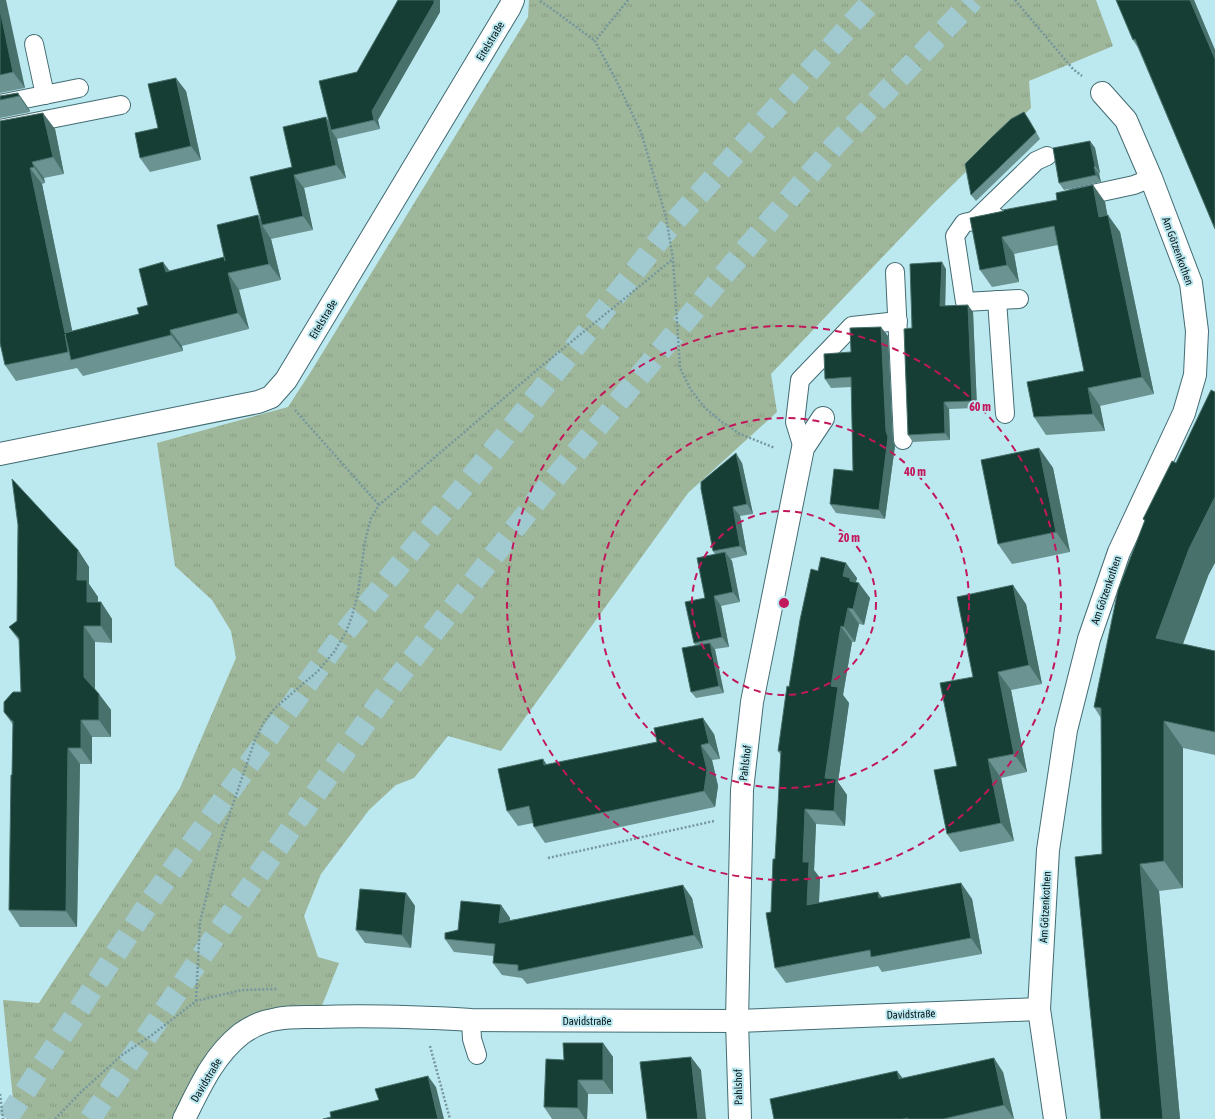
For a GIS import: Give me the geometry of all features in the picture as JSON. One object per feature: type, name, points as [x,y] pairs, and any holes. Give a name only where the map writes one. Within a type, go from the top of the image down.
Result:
[{"type":"street","name":"Eitelstraße","points":[[0,454],[258,402],[271,397],[290,373],[513,0]]},
{"type":"street","name":"Am Götzenkothen","points":[[1055,1119],[1040,1009],[1048,850],[1066,730],[1089,639],[1119,552],[1184,413],[1195,375],[1197,331],[1191,283],[1151,178],[1126,120],[1102,93]]},
{"type":"street","name":"Pahlshof","points":[[740,1119],[737,1021],[742,790],[752,702],[803,448],[823,418]]},
{"type":"street","name":"Davidstraße","points":[[184,1119],[212,1065],[228,1046],[254,1026],[278,1018],[349,1016],[429,1017],[471,1020],[737,1021],[1040,1009]]},
{"type":"lane","points":[[34,44],[45,95]]},
{"type":"lane","points":[[0,104],[79,88]]},
{"type":"lane","points":[[0,128],[121,105]]},
{"type":"lane","points":[[974,220],[1036,161],[1047,156]]},
{"type":"lane","points":[[1058,202],[1134,185],[1151,178]]},
{"type":"lane","points":[[1012,212],[964,223],[954,236],[965,302],[1019,299]]},
{"type":"lane","points":[[896,272],[903,440]]},
{"type":"lane","points":[[997,300],[1005,414]]},
{"type":"lane","points":[[803,448],[795,422],[800,380],[852,326],[898,321]]},
{"type":"lane","points":[[471,1020],[472,1039],[477,1055]]},
{"type":"path","points":[[537,0],[552,9],[595,41],[641,132],[666,217],[673,259],[680,368],[691,390],[705,408],[740,434],[779,449],[803,448]]},
{"type":"path","points":[[595,41],[628,0]]},
{"type":"path","points":[[1015,0],[1072,69],[1102,93]]},
{"type":"path","points":[[196,1001],[200,922],[220,842],[255,740],[264,722],[275,708],[318,672],[334,652],[346,632],[358,594],[365,541],[371,518],[379,505],[538,369],[673,259]]},
{"type":"path","points":[[278,390],[379,505]]},
{"type":"path","points":[[548,858],[742,815]]},
{"type":"path","points":[[55,1119],[82,1091],[122,1055],[152,1035],[196,1001],[242,990],[285,989]]},
{"type":"path","points":[[429,1017],[428,1038],[450,1119]]},
{"type":"path","points":[[0,1094],[3,1119]]},
{"type":"green space","points":[[529,0],[1096,0],[1113,46],[1029,81],[1031,108],[933,204],[771,374],[777,412],[688,493],[501,751],[448,736],[414,778],[396,785],[369,810],[321,874],[304,916],[318,957],[339,963],[319,1013],[267,1017],[177,1119],[15,1119],[3,1000],[39,1003],[180,788],[236,658],[231,631],[212,600],[175,566],[157,443],[288,407],[528,17]]},
{"type":"building","points":[[398,0],[434,0],[434,3],[372,111],[374,120],[331,130],[319,81],[357,72]]},
{"type":"building","points":[[1116,0],[1190,0],[1215,59],[1215,229],[1135,39],[1133,40]]},
{"type":"building","points":[[0,10],[13,72],[0,75]]},
{"type":"building","points":[[176,78],[191,146],[140,158],[135,133],[158,128],[148,84]]},
{"type":"building","points":[[18,93],[19,96],[0,100],[0,96]]},
{"type":"building","points":[[1024,112],[1036,132],[971,195],[965,164],[1011,119]]},
{"type":"building","points":[[43,113],[53,157],[32,162],[34,167],[30,168],[65,333],[139,314],[137,308],[148,305],[139,269],[163,262],[166,272],[224,257],[225,261],[217,225],[258,215],[269,264],[228,273],[238,313],[170,330],[171,335],[71,360],[65,334],[68,352],[5,365],[0,343],[0,121]]},
{"type":"building","points":[[326,117],[336,165],[294,175],[303,216],[262,225],[250,177],[292,167],[283,127]]},
{"type":"building","points":[[1090,141],[1096,175],[1059,183],[1053,148]]},
{"type":"building","points":[[1093,185],[1099,217],[1108,215],[1142,377],[1088,388],[1093,414],[1034,417],[1027,382],[1084,371],[1054,226],[1002,237],[1007,265],[980,270],[970,218],[1057,200],[1056,193]]},
{"type":"building","points":[[942,262],[940,306],[968,305],[972,401],[944,402],[945,433],[908,435],[904,329],[912,328],[910,264]]},
{"type":"building","points":[[881,327],[886,431],[888,437],[879,510],[830,504],[834,469],[853,471],[851,377],[825,379],[824,354],[851,352],[850,328]]},
{"type":"building","points":[[1211,390],[1215,392],[1215,497],[1189,549],[1156,638],[1215,651],[1215,732],[1164,721],[1164,861],[1140,864],[1163,1119],[1101,1119],[1075,857],[1102,854],[1101,708],[1094,707],[1118,590],[1145,520],[1143,519],[1172,461],[1176,463]]},
{"type":"building","points":[[1039,448],[1056,532],[998,544],[981,460]]},
{"type":"building","points":[[736,453],[747,504],[733,507],[740,546],[713,551],[701,482]]},
{"type":"building","points":[[12,479],[78,550],[77,580],[87,580],[87,602],[101,602],[101,626],[84,626],[84,677],[99,694],[99,720],[81,720],[81,748],[68,748],[66,911],[9,910],[13,721],[4,712],[4,702],[13,692],[21,692],[19,638],[9,627],[17,621],[18,525]]},
{"type":"building","points":[[725,552],[733,592],[714,596],[722,637],[694,643],[685,602],[705,598],[697,558]]},
{"type":"building","points":[[821,557],[846,563],[843,576],[850,578],[850,581],[859,583],[853,609],[848,608],[844,627],[841,626],[831,686],[838,687],[825,778],[836,779],[834,811],[805,809],[803,862],[809,862],[807,905],[878,892],[879,898],[961,883],[971,938],[871,957],[870,950],[775,968],[766,913],[771,912],[773,859],[775,859],[781,751],[778,751],[787,686],[789,687],[800,620],[811,569],[818,571]]},
{"type":"building","points":[[1013,585],[1029,665],[998,672],[1014,754],[988,759],[1001,823],[947,834],[934,770],[957,766],[940,683],[973,677],[957,597]]},
{"type":"building","points":[[710,643],[719,686],[691,692],[682,648]]},
{"type":"building","points":[[703,718],[709,743],[701,745],[707,770],[704,791],[534,827],[529,806],[507,811],[498,769],[543,759],[544,765],[657,742],[654,728]]},
{"type":"building","points":[[683,885],[694,935],[518,971],[518,965],[493,963],[495,944],[445,939],[445,933],[458,930],[461,901],[501,905],[499,923]]},
{"type":"building","points":[[360,889],[406,893],[402,935],[356,930]]},
{"type":"building","points":[[563,1043],[603,1043],[603,1080],[578,1080],[578,1108],[544,1107],[546,1059],[564,1060]]},
{"type":"building","points":[[691,1057],[698,1119],[647,1119],[640,1062]]},
{"type":"building","points":[[994,1058],[1004,1105],[943,1119],[774,1119],[770,1099],[897,1071],[899,1079]]},
{"type":"building","points":[[428,1076],[438,1119],[323,1119],[331,1117],[330,1112],[379,1100],[375,1089]]},
{"type":"tunnel","points":[[7,1119],[151,900],[341,637],[505,436],[668,229],[873,0]]},
{"type":"tunnel","points":[[90,1119],[214,938],[392,685],[545,490],[721,278],[836,144],[973,0]]}]
